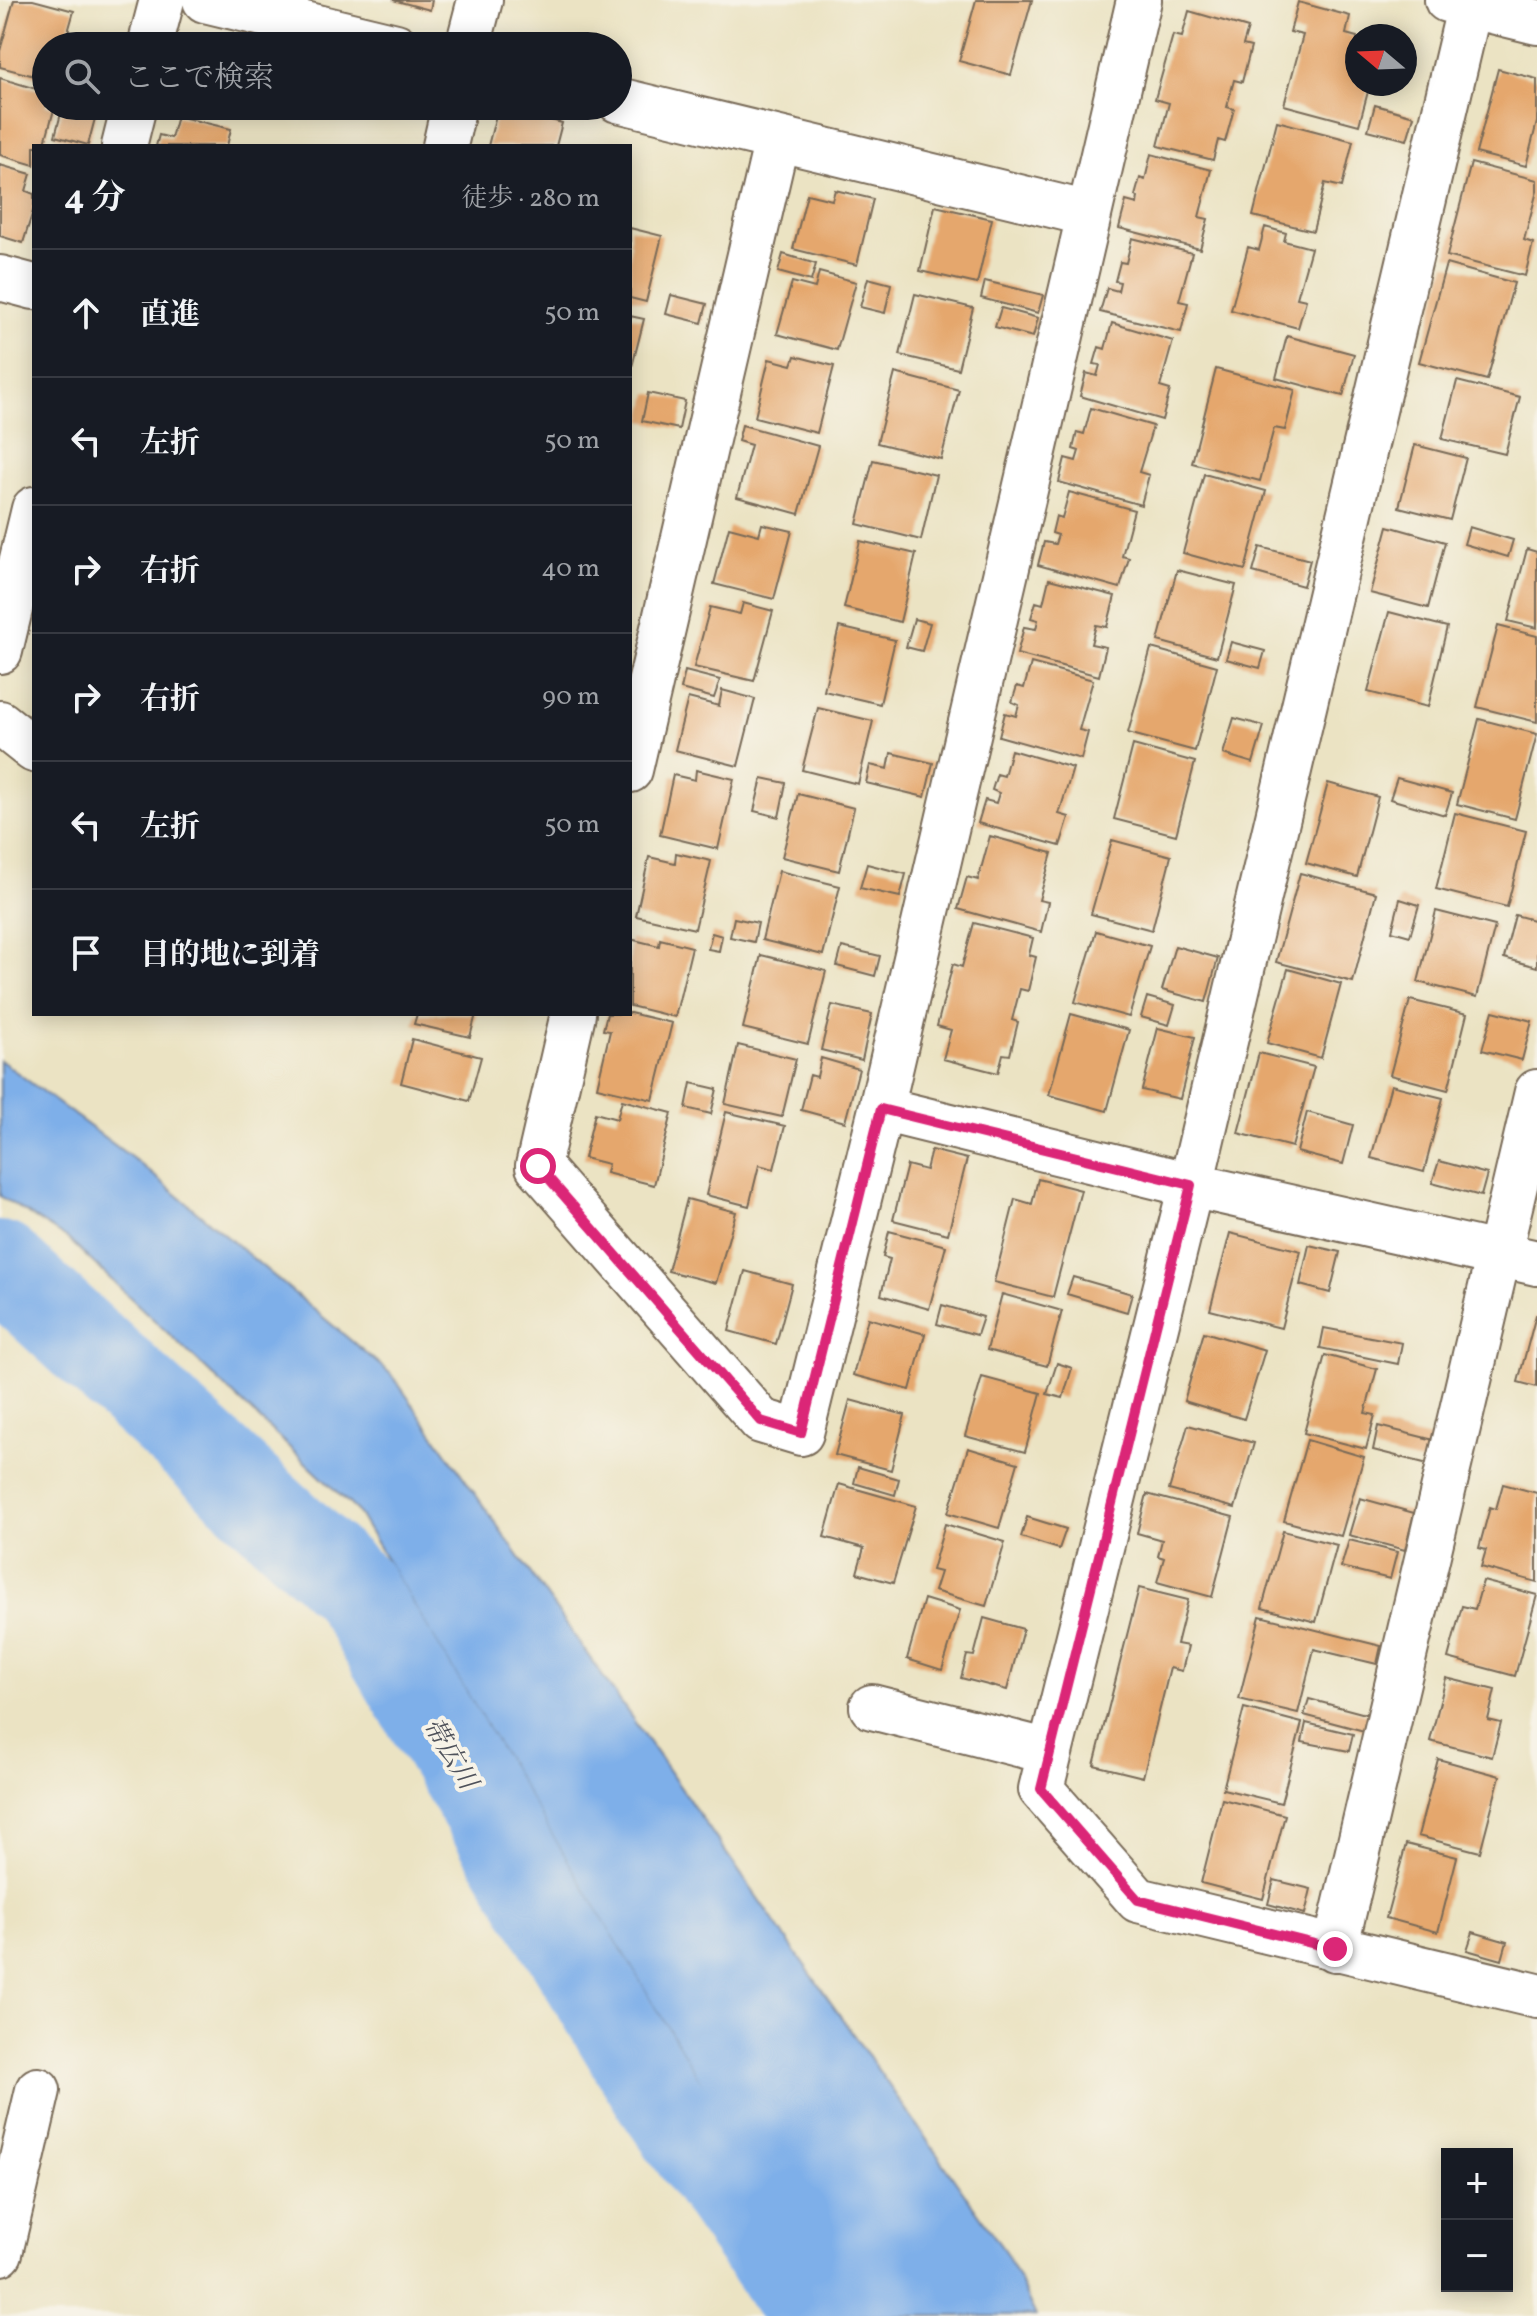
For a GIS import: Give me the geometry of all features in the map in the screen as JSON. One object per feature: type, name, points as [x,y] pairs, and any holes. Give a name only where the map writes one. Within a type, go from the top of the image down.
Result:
[{"type":"street","points":[[154,32],[162,0]]},
{"type":"street","points":[[205,0],[338,32]]},
{"type":"street","points":[[472,32],[480,0]]},
{"type":"street","points":[[573,1016],[538,1166],[761,1421],[801,1433],[881,1109],[1139,0]]},
{"type":"street","points":[[1537,22],[1462,2],[1191,1185],[1041,1789],[1138,1900],[1537,1996]]},
{"type":"street","points":[[632,103],[1089,214]]},
{"type":"street","points":[[124,144],[130,120]]},
{"type":"street","points":[[445,144],[451,120]]},
{"type":"street","points":[[632,761],[777,139]]},
{"type":"street","points":[[0,278],[32,286]]},
{"type":"street","points":[[0,651],[32,517]]},
{"type":"street","points":[[0,723],[32,748]]},
{"type":"street","points":[[1335,1949],[1517,1258],[1537,1092]]},
{"type":"street","points":[[881,1109],[1191,1185],[1517,1258]]},
{"type":"street","points":[[872,1707],[1050,1752]]},
{"type":"street","points":[[0,2253],[38,2090]]},
{"type":"water","points":[[0,1060],[139,1163],[392,1375],[1006,2253],[1036,2316],[841,2316],[357,1511],[68,1239],[0,1196]]},
{"type":"building","points":[[14,0],[33,0],[74,11],[68,32],[32,32],[32,75],[0,67],[0,51]]},
{"type":"building","points":[[393,0],[432,0],[430,10]]},
{"type":"building","points":[[976,0],[1032,0],[1011,75],[959,61]]},
{"type":"building","points":[[1298,2],[1350,16],[1348,24],[1345,24],[1345,96],[1367,96],[1359,125],[1284,105],[1303,35],[1290,32]]},
{"type":"building","points":[[1189,11],[1248,28],[1243,45],[1251,47],[1242,82],[1234,80],[1227,107],[1234,109],[1225,142],[1218,140],[1213,160],[1158,146],[1169,103],[1155,99],[1173,35],[1182,37]]},
{"type":"building","points":[[1498,69],[1537,79],[1537,122],[1526,166],[1476,153]]},
{"type":"building","points":[[0,78],[32,88],[32,120],[51,120],[45,144],[32,144],[32,164],[0,155]]},
{"type":"building","points":[[1375,105],[1414,116],[1407,140],[1368,130]]},
{"type":"building","points":[[59,120],[95,120],[88,144],[55,136]]},
{"type":"building","points":[[176,120],[194,120],[231,129],[227,144],[157,144],[159,135],[171,138]]},
{"type":"building","points":[[495,120],[551,120],[562,123],[557,144],[489,144]]},
{"type":"building","points":[[1277,121],[1353,141],[1342,187],[1325,183],[1313,231],[1253,216]]},
{"type":"building","points":[[1151,154],[1211,170],[1199,217],[1208,219],[1200,249],[1119,228],[1126,201],[1137,204],[1138,197],[1135,196],[1140,178],[1145,180]]},
{"type":"building","points":[[1471,163],[1537,180],[1524,240],[1533,243],[1525,276],[1447,256]]},
{"type":"building","points":[[0,165],[31,174],[26,191],[32,193],[32,214],[23,243],[0,236]]},
{"type":"building","points":[[835,190],[873,199],[857,265],[793,249],[807,194],[832,200]]},
{"type":"building","points":[[935,206],[992,219],[977,284],[920,271]]},
{"type":"building","points":[[1265,227],[1286,233],[1284,241],[1311,248],[1297,298],[1306,300],[1298,328],[1231,310],[1248,247],[1259,250]]},
{"type":"building","points":[[632,228],[662,236],[646,302],[632,298]]},
{"type":"building","points":[[1132,238],[1192,253],[1179,301],[1188,303],[1181,332],[1100,312],[1107,288],[1118,291],[1120,282],[1115,281],[1120,262],[1126,263]]},
{"type":"building","points":[[783,254],[816,264],[811,281],[778,272]]},
{"type":"building","points":[[1446,264],[1514,283],[1487,380],[1419,362]]},
{"type":"building","points":[[819,272],[856,282],[837,350],[777,334],[792,282],[815,288]]},
{"type":"building","points":[[868,278],[891,284],[885,313],[860,307]]},
{"type":"building","points":[[985,281],[1043,295],[1038,313],[981,298]]},
{"type":"building","points":[[915,294],[973,308],[958,369],[900,355]]},
{"type":"building","points":[[671,295],[707,304],[702,323],[666,314]]},
{"type":"building","points":[[1001,308],[1038,318],[1033,337],[995,327]]},
{"type":"building","points":[[632,316],[644,319],[632,367]]},
{"type":"building","points":[[1112,323],[1173,341],[1160,387],[1170,390],[1162,420],[1080,396],[1086,373],[1097,376],[1100,365],[1094,364],[1099,347],[1105,349]]},
{"type":"building","points":[[1287,336],[1354,354],[1343,396],[1276,378]]},
{"type":"building","points":[[795,356],[834,366],[817,433],[755,417],[769,359],[792,365]]},
{"type":"building","points":[[1216,369],[1295,390],[1285,430],[1274,428],[1260,481],[1192,463]]},
{"type":"building","points":[[895,373],[959,390],[941,459],[877,443]]},
{"type":"building","points":[[1457,381],[1520,397],[1505,454],[1442,439]]},
{"type":"building","points":[[648,393],[685,401],[679,429],[642,421]]},
{"type":"building","points":[[1091,408],[1153,426],[1139,472],[1149,475],[1141,505],[1059,482],[1065,458],[1076,461],[1079,451],[1073,449],[1077,432],[1084,434]]},
{"type":"building","points":[[742,425],[818,446],[799,514],[737,497],[751,445],[738,441]]},
{"type":"building","points":[[1415,445],[1466,458],[1450,520],[1399,507]]},
{"type":"building","points":[[873,460],[936,475],[921,540],[857,524]]},
{"type":"building","points":[[1204,474],[1266,491],[1245,570],[1183,553]]},
{"type":"building","points":[[1069,492],[1134,510],[1122,556],[1129,558],[1120,588],[1038,565],[1044,542],[1055,544],[1058,535],[1052,533],[1056,516],[1062,518]]},
{"type":"building","points":[[762,524],[792,531],[774,599],[714,584],[729,527],[759,535]]},
{"type":"building","points":[[1388,526],[1445,542],[1428,608],[1370,593]]},
{"type":"building","points":[[1469,527],[1513,540],[1508,557],[1464,544]]},
{"type":"building","points":[[860,541],[916,554],[900,622],[844,608]]},
{"type":"building","points":[[1260,547],[1310,560],[1303,586],[1253,572]]},
{"type":"building","points":[[1527,549],[1537,552],[1537,628],[1508,621]]},
{"type":"building","points":[[1177,570],[1236,585],[1217,657],[1158,641]]},
{"type":"building","points":[[1049,579],[1115,596],[1107,627],[1096,625],[1091,644],[1106,647],[1099,676],[1017,654],[1024,627],[1036,629],[1038,620],[1031,618],[1036,602],[1043,604]]},
{"type":"building","points":[[743,603],[773,611],[754,681],[694,667],[710,607],[740,614]]},
{"type":"building","points":[[1389,612],[1447,627],[1428,707],[1368,692]]},
{"type":"building","points":[[914,619],[930,623],[922,651],[906,647]]},
{"type":"building","points":[[1498,626],[1537,636],[1537,722],[1477,707]]},
{"type":"building","points":[[839,627],[895,640],[880,704],[824,691]]},
{"type":"building","points":[[1231,642],[1265,651],[1260,668],[1226,659]]},
{"type":"building","points":[[1151,648],[1217,666],[1195,751],[1128,733]]},
{"type":"building","points":[[1031,663],[1093,680],[1079,730],[1088,732],[1081,759],[999,736],[1005,713],[1016,716],[1019,705],[1012,702],[1017,686],[1024,688]]},
{"type":"building","points":[[685,671],[720,680],[714,698],[681,689]]},
{"type":"building","points":[[722,690],[755,699],[738,766],[675,750],[688,698],[719,706]]},
{"type":"building","points":[[818,708],[873,721],[858,784],[802,770]]},
{"type":"building","points":[[1234,718],[1264,726],[1253,763],[1223,754]]},
{"type":"building","points":[[1479,719],[1537,734],[1515,819],[1457,804]]},
{"type":"building","points":[[1133,745],[1195,762],[1176,835],[1114,819]]},
{"type":"building","points":[[1011,750],[1073,768],[1059,814],[1069,817],[1060,846],[978,823],[985,800],[996,803],[999,793],[992,790],[997,774],[1004,776]]},
{"type":"building","points":[[891,753],[933,763],[925,797],[866,783],[870,765],[888,769]]},
{"type":"building","points":[[696,770],[734,779],[718,849],[660,835],[673,775],[695,780]]},
{"type":"building","points":[[762,778],[786,783],[779,817],[754,811]]},
{"type":"building","points":[[1397,778],[1452,793],[1445,815],[1390,799]]},
{"type":"building","points":[[1328,783],[1378,797],[1357,877],[1306,863]]},
{"type":"building","points":[[798,794],[854,808],[839,871],[782,857]]},
{"type":"building","points":[[1455,813],[1526,831],[1507,907],[1436,889]]},
{"type":"building","points":[[990,836],[1052,853],[1039,900],[1048,902],[1041,932],[958,909],[967,877],[978,880]]},
{"type":"building","points":[[1112,840],[1171,856],[1152,930],[1091,914]]},
{"type":"building","points":[[676,853],[711,861],[695,929],[636,916],[649,857],[675,863]]},
{"type":"building","points":[[867,864],[906,874],[900,897],[860,888]]},
{"type":"building","points":[[779,871],[840,886],[823,955],[762,940]]},
{"type":"building","points":[[1300,873],[1376,893],[1353,982],[1276,962]]},
{"type":"building","points":[[1400,899],[1419,905],[1410,936],[1392,931]]},
{"type":"building","points":[[1436,911],[1495,926],[1477,997],[1418,982]]},
{"type":"building","points":[[1515,915],[1537,921],[1537,967],[1504,958]]},
{"type":"building","points":[[734,918],[758,923],[754,942],[730,937]]},
{"type":"building","points":[[974,923],[1033,938],[1029,955],[1036,957],[1028,991],[1020,989],[1012,1020],[1018,1022],[1010,1055],[1003,1054],[998,1073],[943,1059],[951,1030],[937,1026],[953,964],[962,967]]},
{"type":"building","points":[[1096,931],[1150,946],[1129,1017],[1075,1002]]},
{"type":"building","points":[[712,933],[722,936],[719,951],[708,949]]},
{"type":"building","points":[[632,939],[659,946],[660,939],[692,947],[675,1017],[632,1006]]},
{"type":"building","points":[[1175,946],[1218,958],[1206,1002],[1162,990]]},
{"type":"building","points":[[842,947],[880,956],[875,976],[837,966]]},
{"type":"building","points":[[761,955],[826,971],[808,1044],[743,1028]]},
{"type":"building","points":[[1288,969],[1341,984],[1321,1058],[1267,1043]]},
{"type":"building","points":[[1147,997],[1175,1005],[1169,1025],[1141,1017]]},
{"type":"building","points":[[1410,1000],[1467,1014],[1448,1090],[1390,1075]]},
{"type":"building","points":[[832,1005],[872,1014],[862,1060],[821,1050]]},
{"type":"building","points":[[1493,1011],[1532,1021],[1522,1060],[1482,1050]]},
{"type":"building","points":[[632,1013],[672,1023],[653,1100],[597,1087],[610,1031],[603,1030],[606,1016],[632,1016]]},
{"type":"building","points":[[1071,1014],[1129,1030],[1107,1111],[1049,1095]]},
{"type":"building","points":[[416,1016],[475,1016],[470,1037],[414,1024]]},
{"type":"building","points":[[1158,1028],[1195,1037],[1180,1099],[1142,1090]]},
{"type":"building","points":[[412,1039],[481,1057],[469,1101],[401,1083]]},
{"type":"building","points":[[738,1045],[796,1059],[782,1117],[725,1104]]},
{"type":"building","points":[[1259,1053],[1314,1067],[1292,1147],[1238,1133]]},
{"type":"building","points":[[821,1058],[859,1069],[845,1122],[801,1110],[810,1075],[817,1077]]},
{"type":"building","points":[[691,1083],[717,1089],[711,1114],[686,1108]]},
{"type":"building","points":[[1391,1085],[1443,1098],[1424,1172],[1371,1158]]},
{"type":"building","points":[[622,1100],[672,1113],[654,1185],[606,1173],[608,1164],[584,1158],[595,1113],[617,1119]]},
{"type":"building","points":[[726,1112],[785,1126],[774,1169],[759,1165],[749,1206],[706,1195]]},
{"type":"building","points":[[1307,1112],[1353,1125],[1343,1164],[1297,1152]]},
{"type":"building","points":[[931,1150],[967,1159],[948,1234],[893,1220],[907,1165],[926,1170]]},
{"type":"building","points":[[1439,1161],[1487,1174],[1481,1196],[1432,1183]]},
{"type":"building","points":[[1038,1179],[1081,1190],[1053,1297],[994,1282],[1015,1199],[1032,1204]]},
{"type":"building","points":[[687,1199],[736,1212],[716,1283],[668,1271]]},
{"type":"building","points":[[889,1231],[946,1246],[929,1309],[881,1295],[890,1259],[883,1257]]},
{"type":"building","points":[[1230,1233],[1301,1251],[1281,1328],[1210,1310]]},
{"type":"building","points":[[1309,1245],[1340,1252],[1330,1293],[1300,1285]]},
{"type":"building","points":[[745,1271],[792,1284],[776,1344],[729,1331]]},
{"type":"building","points":[[1073,1277],[1132,1294],[1127,1312],[1067,1294]]},
{"type":"building","points":[[1002,1294],[1062,1311],[1047,1366],[987,1350]]},
{"type":"building","points":[[942,1305],[983,1317],[977,1335],[937,1324]]},
{"type":"building","points":[[1537,1315],[1537,1387],[1518,1382]]},
{"type":"building","points":[[868,1318],[925,1334],[910,1390],[853,1375]]},
{"type":"building","points":[[1324,1328],[1402,1343],[1398,1364],[1320,1348]]},
{"type":"building","points":[[1204,1332],[1265,1350],[1244,1419],[1184,1401]]},
{"type":"building","points":[[1325,1355],[1377,1369],[1365,1413],[1375,1415],[1366,1449],[1304,1433]]},
{"type":"building","points":[[1057,1363],[1072,1368],[1063,1398],[1047,1394]]},
{"type":"building","points":[[982,1377],[1041,1393],[1025,1452],[965,1436]]},
{"type":"building","points":[[850,1400],[905,1415],[891,1470],[835,1455]]},
{"type":"building","points":[[1188,1425],[1254,1443],[1235,1508],[1169,1490]]},
{"type":"building","points":[[1378,1426],[1434,1440],[1428,1464],[1373,1450]]},
{"type":"building","points":[[1307,1440],[1364,1457],[1341,1536],[1284,1521]]},
{"type":"building","points":[[968,1448],[1018,1463],[999,1528],[948,1513]]},
{"type":"building","points":[[858,1467],[899,1479],[895,1495],[854,1483]]},
{"type":"building","points":[[839,1484],[916,1506],[893,1583],[857,1573],[864,1548],[824,1537]]},
{"type":"building","points":[[1503,1484],[1537,1493],[1537,1582],[1481,1567],[1486,1550],[1479,1548],[1490,1507],[1496,1509]]},
{"type":"building","points":[[1147,1494],[1233,1517],[1212,1597],[1157,1582],[1164,1558],[1158,1556],[1162,1540],[1137,1533]]},
{"type":"building","points":[[1360,1498],[1414,1513],[1405,1550],[1349,1535]]},
{"type":"building","points":[[1027,1517],[1066,1529],[1059,1549],[1021,1537]]},
{"type":"building","points":[[945,1524],[1005,1542],[986,1606],[934,1591],[940,1572],[932,1570]]},
{"type":"building","points":[[1283,1531],[1337,1545],[1316,1622],[1262,1608]]},
{"type":"building","points":[[1349,1540],[1397,1552],[1390,1579],[1341,1567]]},
{"type":"building","points":[[1483,1581],[1537,1595],[1515,1676],[1448,1658],[1462,1606],[1475,1609]]},
{"type":"building","points":[[1139,1588],[1188,1600],[1177,1644],[1188,1646],[1182,1671],[1170,1668],[1143,1777],[1094,1765]]},
{"type":"building","points":[[924,1599],[960,1610],[942,1670],[907,1659]]},
{"type":"building","points":[[1260,1616],[1381,1646],[1377,1664],[1314,1649],[1298,1713],[1239,1699]]},
{"type":"building","points":[[984,1618],[1023,1629],[1007,1690],[961,1678],[967,1655],[974,1656]]},
{"type":"building","points":[[1446,1678],[1495,1690],[1488,1720],[1501,1723],[1492,1757],[1430,1741]]},
{"type":"building","points":[[1309,1699],[1373,1716],[1368,1732],[1304,1715]]},
{"type":"building","points":[[1244,1708],[1302,1723],[1281,1803],[1223,1789]]},
{"type":"building","points":[[1306,1723],[1353,1734],[1349,1751],[1302,1742]]},
{"type":"building","points":[[1438,1759],[1500,1776],[1480,1852],[1418,1836]]},
{"type":"building","points":[[1222,1799],[1285,1815],[1263,1899],[1201,1883]]},
{"type":"building","points":[[1406,1844],[1457,1857],[1438,1932],[1386,1918]]},
{"type":"building","points":[[1274,1880],[1311,1889],[1305,1914],[1268,1904]]},
{"type":"building","points":[[1473,1932],[1507,1942],[1502,1960],[1467,1950]]},
{"type":"waterway","name":"帯広川","points":[[0,1265],[353,1589],[657,2095],[812,2316]]},
{"type":"route","points":[[538,1166],[761,1421],[801,1433],[881,1109],[1191,1185],[1041,1789],[1138,1900],[1335,1949]]}]
